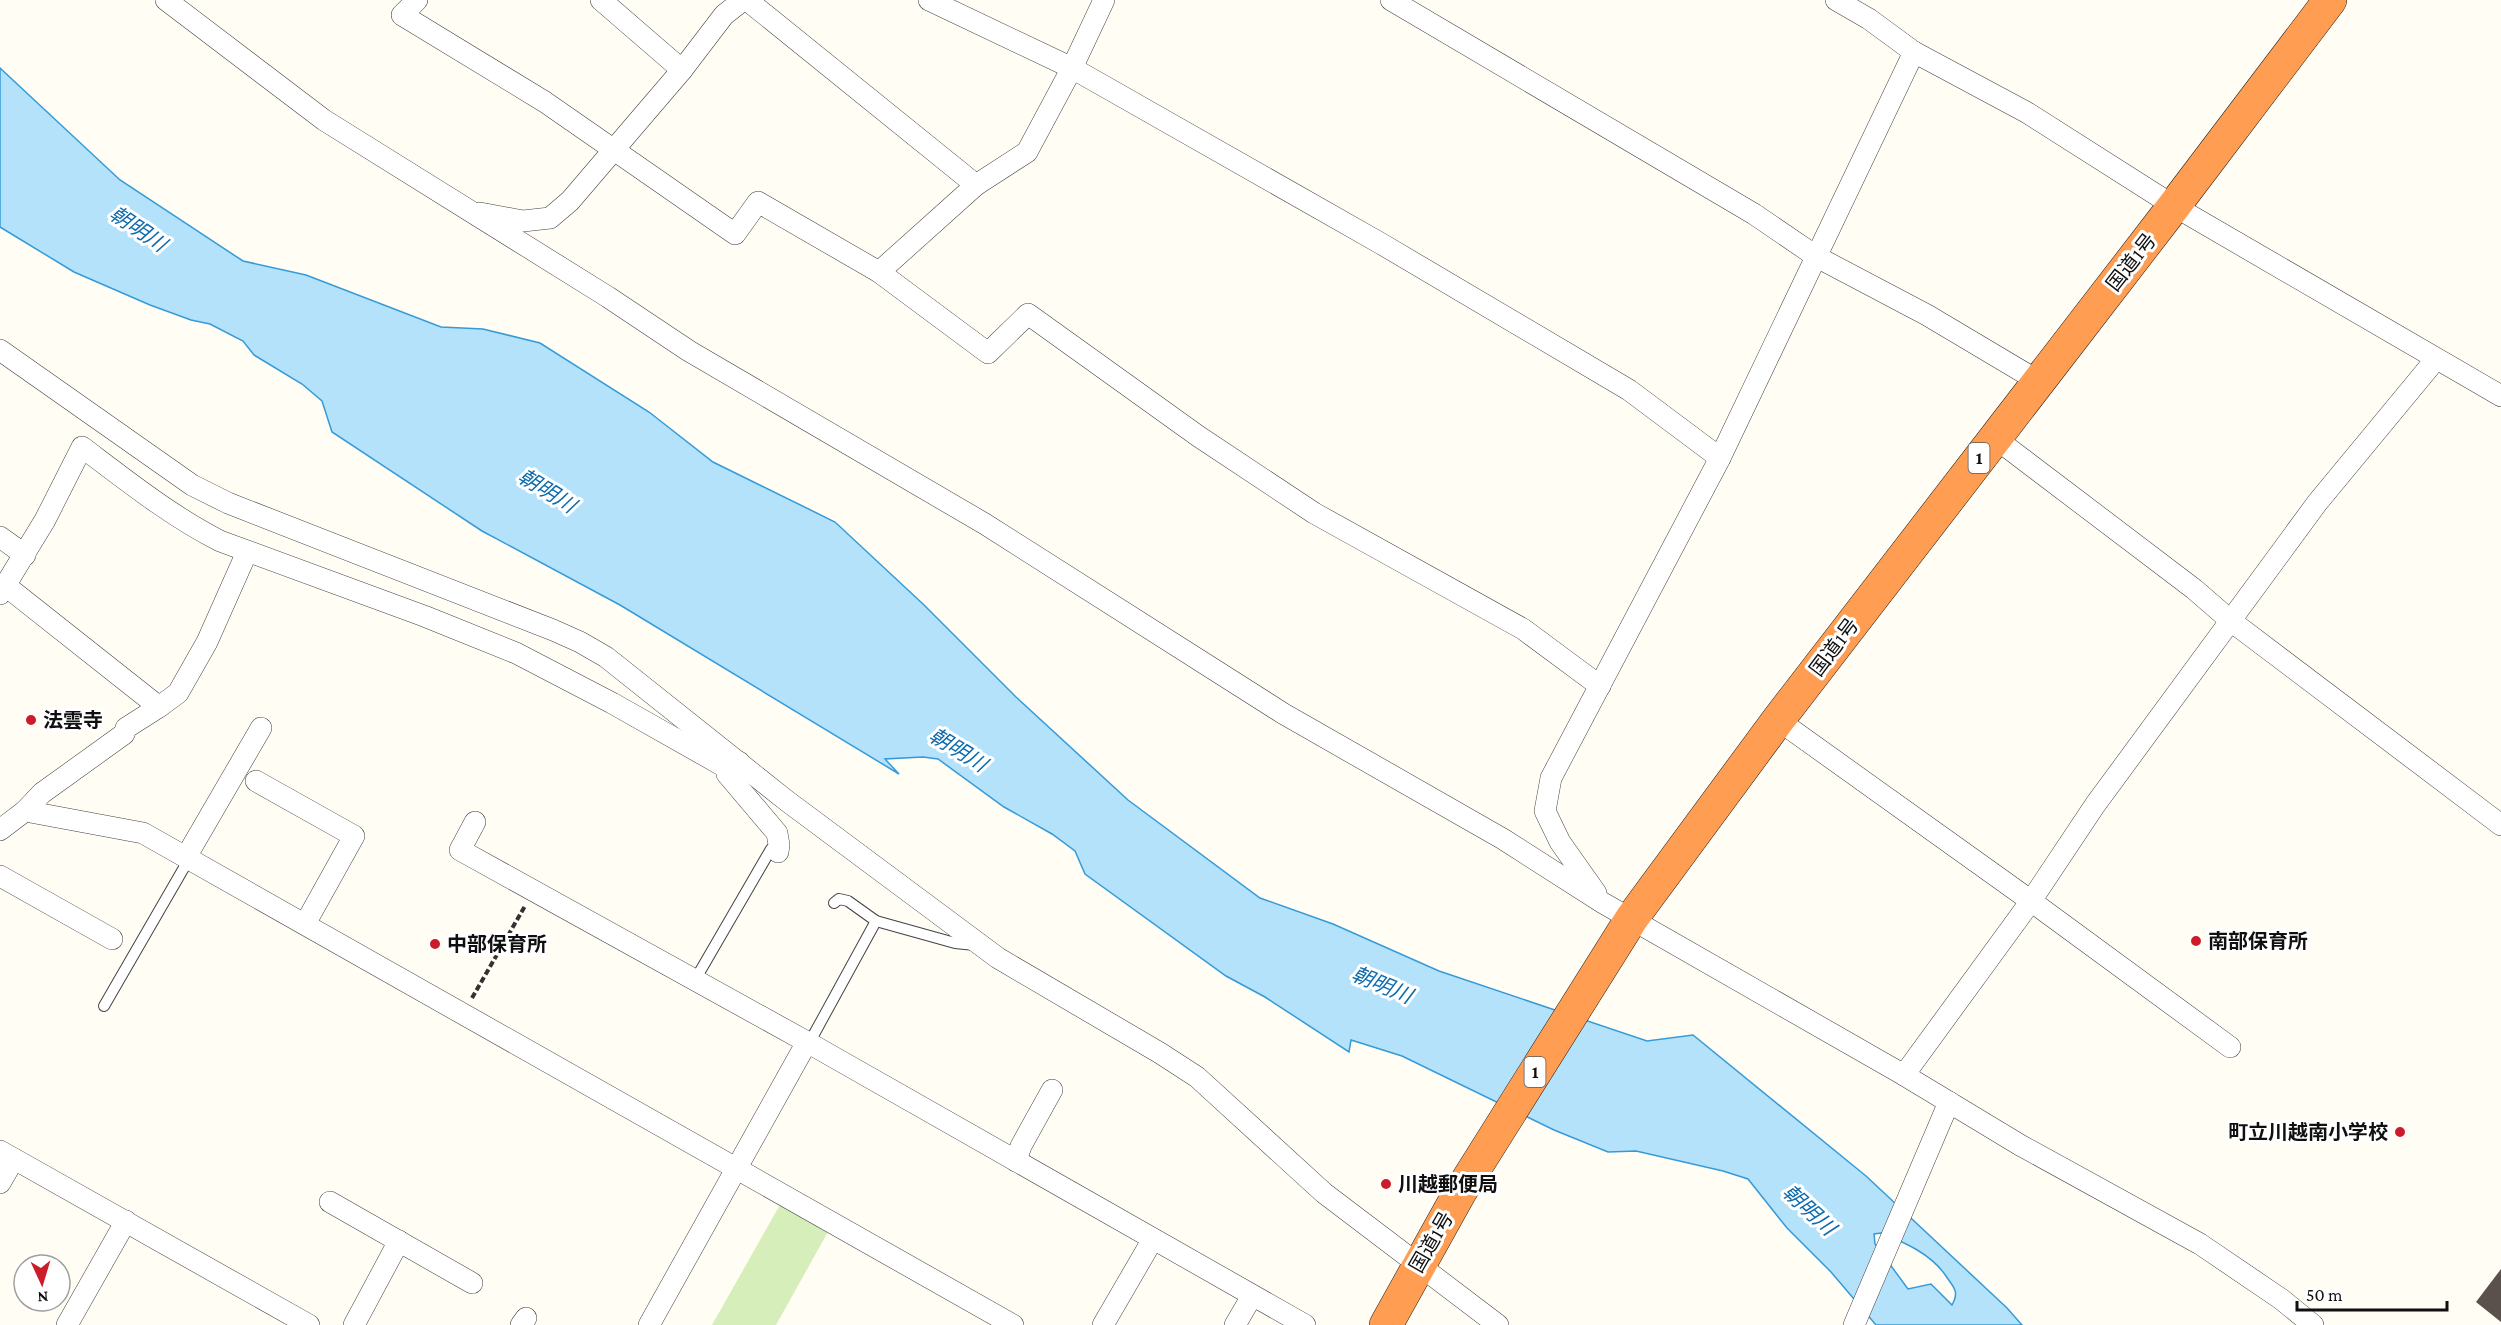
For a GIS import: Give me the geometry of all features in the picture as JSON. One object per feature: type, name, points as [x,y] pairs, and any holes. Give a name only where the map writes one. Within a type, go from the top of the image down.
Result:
[{"type":"highway","name":"国道1号","points":[[1386,1325],[1460,1192],[1632,918],[1778,720],[2330,0]]},
{"type":"street","points":[[166,0],[324,120],[590,286],[689,351],[985,524],[1284,714],[1503,839],[1604,903],[1904,1075],[2020,1145],[2200,1244],[2281,1299],[2313,1325]]},
{"type":"street","points":[[417,0],[402,15],[545,102],[735,234],[758,202],[879,272],[988,353],[1028,314],[1198,436],[1305,507],[1523,629],[1600,686]]},
{"type":"street","points":[[601,0],[682,70]]},
{"type":"street","points":[[465,209],[524,221],[550,218],[570,201],[614,150],[682,70],[724,15],[745,0],[976,185]]},
{"type":"street","points":[[929,0],[1072,68],[1380,243],[1629,390],[1719,458]]},
{"type":"street","points":[[879,272],[976,185],[1027,152],[1072,68],[1104,0]]},
{"type":"street","points":[[1391,0],[1754,214],[1816,257],[1927,315],[2038,381]]},
{"type":"street","points":[[1836,0],[1869,19],[1914,52],[2026,112],[2174,206],[2501,396]]},
{"type":"street","points":[[1604,903],[1560,842],[1545,811],[1551,778],[1719,458],[1914,52]]},
{"type":"street","points":[[0,350],[192,485],[228,503],[580,642],[606,657],[733,765]]},
{"type":"street","points":[[1904,1075],[2031,901],[2095,805],[2317,503],[2436,359]]},
{"type":"street","points":[[1995,438],[2194,589],[2231,621],[2501,825]]},
{"type":"street","points":[[159,707],[3,590],[26,555],[82,447],[154,501],[198,530],[247,552],[423,616],[516,653],[733,765],[787,801],[998,958],[1197,1077],[1324,1193],[1498,1325]]},
{"type":"street","points":[[0,537],[26,555]]},
{"type":"street","points":[[0,830],[26,810],[42,793],[124,734],[126,728],[178,693],[207,642],[247,552]]},
{"type":"street","points":[[1778,720],[2031,901],[2229,1047]]},
{"type":"street","points":[[188,858],[261,728]]},
{"type":"street","points":[[733,765],[727,774],[777,833],[779,845],[775,850]]},
{"type":"street","points":[[256,781],[354,836],[305,924]]},
{"type":"street","points":[[26,810],[143,833],[1013,1325]]},
{"type":"street","points":[[475,822],[460,850],[807,1042],[1305,1325]]},
{"type":"street","points":[[0,876],[112,939]]},
{"type":"street","points":[[649,1325],[807,1042]]},
{"type":"street","points":[[1016,1161],[1021,1146],[1052,1090]]},
{"type":"street","points":[[1854,1325],[1949,1102]]},
{"type":"street","points":[[0,1183],[7,1155],[309,1325]]},
{"type":"street","points":[[330,1202],[472,1283]]},
{"type":"street","points":[[67,1325],[126,1221]]},
{"type":"street","points":[[1103,1325],[1153,1239]]},
{"type":"street","points":[[354,1325],[399,1241]]},
{"type":"street","points":[[1235,1325],[1252,1296]]},
{"type":"lane","points":[[695,980],[775,850]]},
{"type":"lane","points":[[104,1006],[188,858]]},
{"type":"lane","points":[[834,903],[839,899],[848,901],[876,921],[955,943],[982,946]]},
{"type":"lane","points":[[807,1042],[813,1036],[876,921]]},
{"type":"path","points":[[463,1015],[534,891]]},
{"type":"green space","points":[[781,1203],[829,1230],[776,1325],[712,1325]]},
{"type":"water","name":"朝明川","points":[[0,68],[120,180],[243,261],[306,275],[441,327],[483,329],[540,343],[649,412],[713,462],[835,522],[923,604],[1016,697],[1128,800],[1260,898],[1333,924],[1439,971],[1647,1041],[1693,1035],[1866,1176],[2007,1308],[2022,1325],[1876,1325],[1831,1272],[1787,1228],[1748,1179],[1636,1151],[1608,1152],[1554,1130],[1402,1056],[1351,1040],[1349,1052],[1265,997],[1226,976],[1085,874],[1075,851],[1052,834],[1004,807],[938,759],[923,757],[885,759],[899,774],[620,605],[482,531],[332,432],[322,401],[302,384],[254,355],[243,341],[210,324],[191,320],[150,305],[74,272],[0,227]],"holes":[[[1881,1233],[1909,1245],[1940,1268],[1955,1289],[1952,1305],[1931,1284],[1908,1289],[1875,1244],[1874,1234]]]},
{"type":"building","points":[[2501,1269],[2501,1322],[2476,1302]]},
{"type":"place","name":"法雲寺","points":[[31,720]]},
{"type":"place","name":"南部保育所","points":[[2196,941]]},
{"type":"place","name":"中部保育所","points":[[435,944]]},
{"type":"place","name":"町立川越南小学校","points":[[2400,1132]]},
{"type":"place","name":"川越郵便局","points":[[1386,1184]]}]
